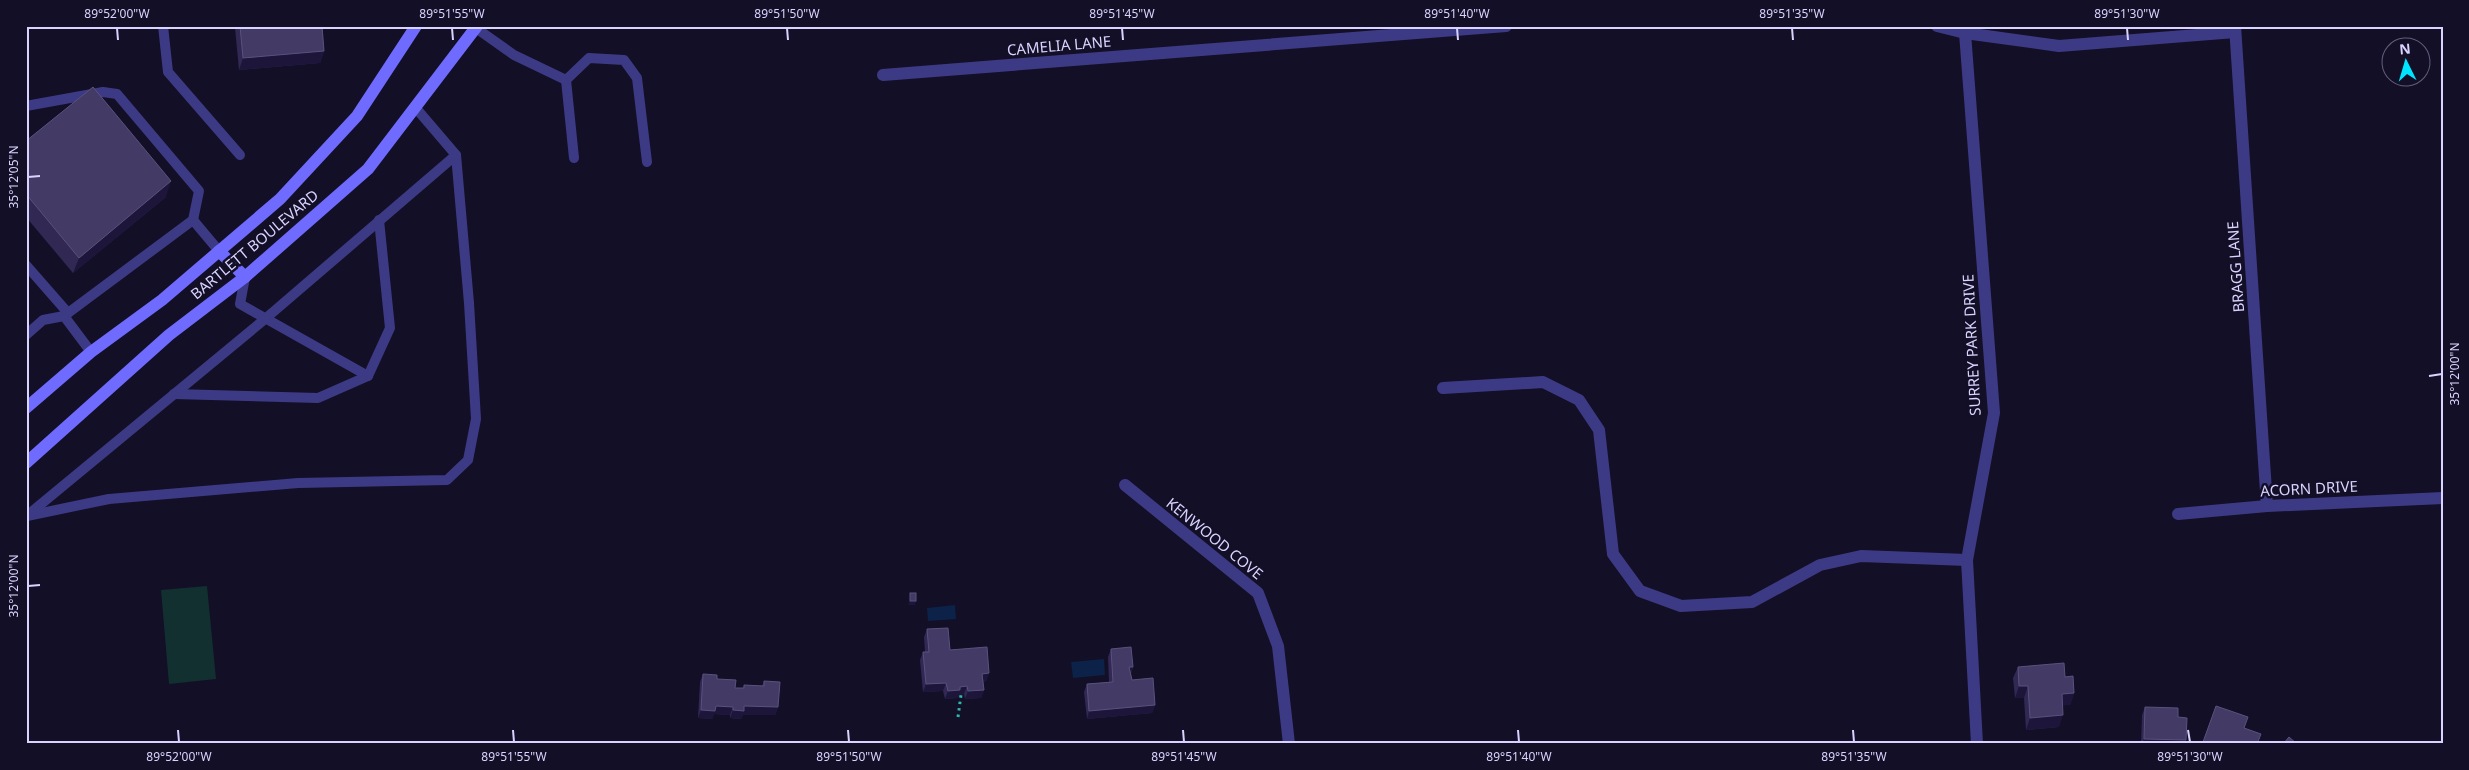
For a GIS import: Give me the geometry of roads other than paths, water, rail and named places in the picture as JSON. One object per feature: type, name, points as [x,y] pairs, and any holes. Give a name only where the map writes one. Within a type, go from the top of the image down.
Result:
[{"type":"main road","name":"BARTLETT BOULEVARD","points":[[26,408],[91,352],[162,300],[280,198],[357,116],[416,26]]},
{"type":"main road","name":"BARTLETT BOULEVARD","points":[[26,463],[169,335],[246,277],[368,169],[475,27]]},
{"type":"main road","points":[[219,251],[246,277]]},
{"type":"street","name":"CAMELIA LANE","points":[[883,76],[1506,26]]},
{"type":"street","points":[[1937,26],[1965,33],[2059,46],[2235,29]]},
{"type":"street","name":"BRAGG LANE","points":[[2235,29],[2267,506]]},
{"type":"street","name":"SURREY PARK DRIVE","points":[[1965,33],[1994,413],[1967,560],[1977,744]]},
{"type":"street","points":[[1443,388],[1543,382],[1578,400],[1599,430],[1613,554],[1640,591],[1681,606],[1752,602],[1820,565],[1861,556],[1967,560]]},
{"type":"street","name":"KENWOOD COVE","points":[[1125,486],[1258,593],[1278,646],[1289,744]]},
{"type":"street","name":"ACORN DRIVE","points":[[2178,514],[2267,506],[2443,498]]},
{"type":"lane","points":[[164,26],[168,72],[240,155]]},
{"type":"lane","points":[[475,27],[514,55],[566,80]]},
{"type":"lane","points":[[566,80],[589,58],[624,60],[637,78],[647,162]]},
{"type":"lane","points":[[566,80],[574,158]]},
{"type":"lane","points":[[26,106],[103,92],[117,94],[199,191],[193,220],[66,315],[43,320],[26,335]]},
{"type":"lane","points":[[27,515],[108,499],[298,484],[447,480],[468,460],[476,419],[469,303],[456,155],[415,107]]},
{"type":"lane","points":[[27,515],[265,319],[456,155]]},
{"type":"lane","points":[[193,220],[219,251]]},
{"type":"lane","points":[[174,394],[318,398],[368,376],[390,328],[378,220]]},
{"type":"lane","points":[[26,266],[66,315],[91,352]]},
{"type":"lane","points":[[246,277],[240,304],[368,376]]},
{"type":"water","points":[[955,605],[956,619],[928,621],[927,608]]},
{"type":"water","points":[[1104,659],[1105,675],[1073,678],[1071,662]]}]
